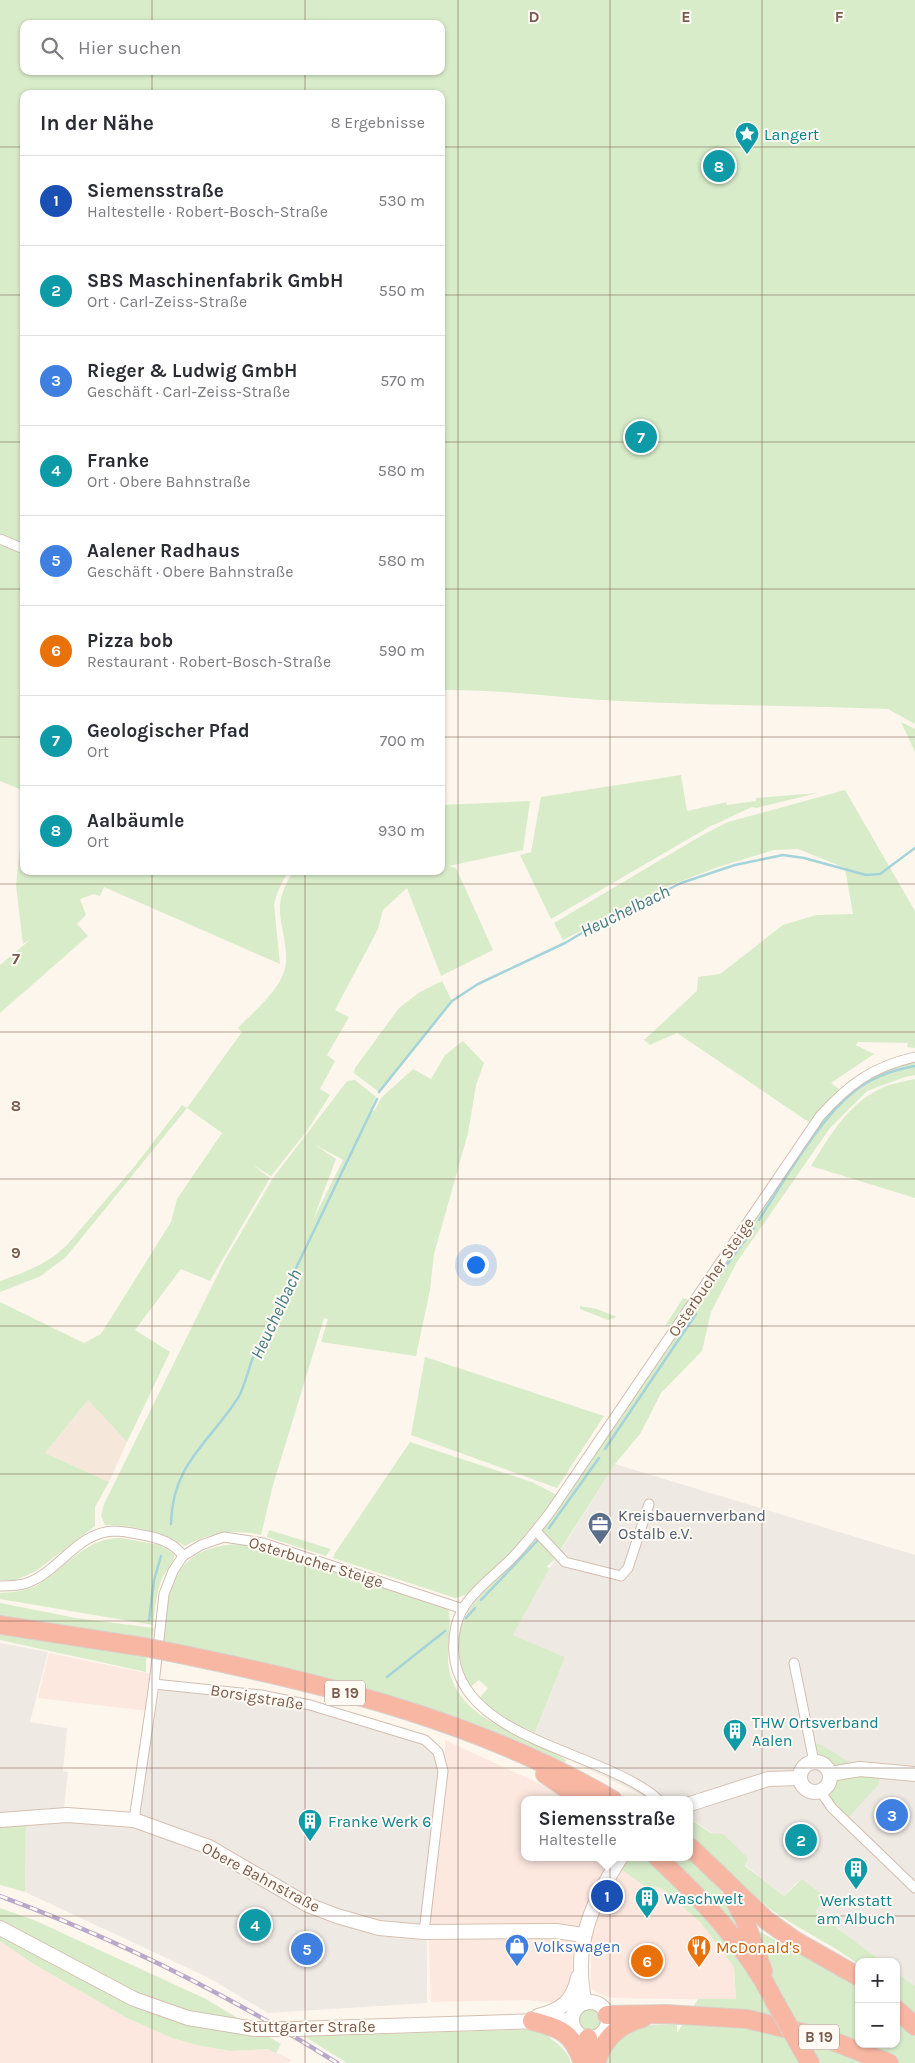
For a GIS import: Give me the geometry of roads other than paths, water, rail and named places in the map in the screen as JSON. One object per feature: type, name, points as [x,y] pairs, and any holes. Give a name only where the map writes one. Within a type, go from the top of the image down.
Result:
[{"type":"highway","name":"B 19","points":[[0,1625],[175,1653],[316,1684],[465,1731],[548,1765],[606,1796]]},
{"type":"highway","name":"B 19","points":[[465,1731],[530,1765],[577,1796]]},
{"type":"highway","name":"B 19","points":[[693,1850],[712,1866],[748,1904],[775,1927],[855,1975]]},
{"type":"highway","name":"B 19","points":[[660,1861],[715,1916],[772,1996],[807,2057]]},
{"type":"highway","name":"B 19","points":[[712,1866],[726,1884],[744,1918],[772,1996]]},
{"type":"highway","points":[[900,2013],[915,2026]]},
{"type":"highway","name":"B 19","points":[[596,2063],[607,2040],[620,2027],[634,2020],[666,2014]]},
{"type":"highway","name":"B 19","points":[[607,2015],[666,2014],[747,2020],[772,2024],[825,2038],[889,2063]]},
{"type":"highway","points":[[532,2021],[552,2026],[570,2036],[575,2042],[583,2063]]},
{"type":"highway","points":[[588,2038],[589,2063]]},
{"type":"street","points":[[0,539],[20,547]]},
{"type":"street","name":"Osterbucher Steige","points":[[183,1556],[201,1545],[224,1537],[250,1540],[463,1609],[536,1531],[820,1116],[842,1091],[874,1070],[915,1057]]},
{"type":"street","points":[[536,1531],[565,1562],[621,1576],[628,1568],[649,1504]]},
{"type":"street","points":[[0,1586],[26,1583],[40,1575],[80,1544],[100,1534],[114,1531],[156,1538],[178,1549],[183,1556],[173,1571],[164,1594],[154,1684],[134,1820]]},
{"type":"street","points":[[463,1609],[456,1628],[455,1663],[466,1691],[476,1703],[508,1726],[636,1783],[654,1796]]},
{"type":"street","points":[[794,1664],[814,1762]]},
{"type":"street","name":"Borsigstraße","points":[[154,1684],[224,1689],[310,1705],[425,1740],[438,1752],[443,1771],[424,1932]]},
{"type":"street","points":[[820,1792],[828,1785],[830,1774],[825,1765],[814,1762],[804,1767],[800,1778],[806,1789],[820,1792],[832,1808],[915,1888]]},
{"type":"street","points":[[830,1774],[860,1770],[915,1774]]},
{"type":"street","points":[[693,1803],[768,1779],[800,1778]]},
{"type":"street","name":"Obere Bahnstraße","points":[[0,1820],[68,1815],[134,1820],[209,1847],[301,1900],[337,1916],[380,1928],[424,1932],[556,1931],[583,1935]]},
{"type":"street","points":[[510,2021],[559,2009],[571,1998],[579,1972],[583,1935],[609,1875],[618,1861]]},
{"type":"street","name":"Stuttgarter Straße","points":[[0,1928],[134,1999],[159,2009],[219,2025],[255,2029],[295,2029],[572,2020]]},
{"type":"street","name":"Stuttgarter Straße","points":[[0,1933],[33,1947]]},
{"type":"street","points":[[579,1972],[585,2003]]},
{"type":"street","points":[[585,2003],[596,2003],[607,2015],[608,2024],[604,2031],[597,2036],[588,2038],[577,2032],[572,2020],[576,2009],[585,2003]]},
{"type":"waterway","name":"Heuchelbach","points":[[379,1092],[452,1001],[478,984],[565,943],[592,927],[681,883],[735,865],[783,855],[804,858],[866,875],[880,874],[915,848]]},
{"type":"waterway","points":[[759,1220],[814,1135],[839,1105],[852,1093],[874,1079],[890,1072],[915,1066]]},
{"type":"waterway","name":"Heuchelbach","points":[[171,1524],[173,1503],[185,1470],[194,1455],[238,1398],[254,1355],[377,1099]]},
{"type":"waterway","points":[[703,1297],[754,1228]]},
{"type":"waterway","points":[[605,1449],[696,1314]]},
{"type":"waterway","points":[[549,1528],[599,1458]]},
{"type":"waterway","points":[[481,1600],[538,1540]]},
{"type":"waterway","name":"Heuchelbach","points":[[149,1620],[154,1580],[161,1556]]},
{"type":"waterway","points":[[466,1618],[475,1608]]},
{"type":"waterway","points":[[387,1677],[445,1631]]},
{"type":"railway","points":[[0,1896],[87,1931],[173,1970],[297,2038],[337,2063]]},
{"type":"place","name":"Langert","points":[[747,155]]},
{"type":"place","name":"Aalbäumle","points":[[719,166]]},
{"type":"place","name":"Geologischer Pfad","points":[[641,437]]},
{"type":"place","name":"Kreisbauernverband Ostalb e.V.","points":[[600,1545]]},
{"type":"place","name":"THW Ortsverband Aalen","points":[[735,1752]]},
{"type":"place","name":"Rieger & Ludwig GmbH","points":[[892,1815]]},
{"type":"place","name":"SBS Maschinenfabrik GmbH","points":[[801,1840]]},
{"type":"place","name":"Franke Werk 6","points":[[310,1842]]},
{"type":"place","name":"Werkstatt am Albuch","points":[[856,1890]]},
{"type":"place","name":"Siemensstraße","points":[[607,1896]]},
{"type":"place","name":"Waschwelt","points":[[647,1919]]},
{"type":"place","name":"Franke","points":[[255,1925]]},
{"type":"place","name":"Aalener Radhaus","points":[[307,1949]]},
{"type":"place","name":"Pizza bob","points":[[647,1961]]},
{"type":"place","name":"Volkswagen","points":[[517,1967]]},
{"type":"place","name":"McDonald's","points":[[699,1968]]}]
